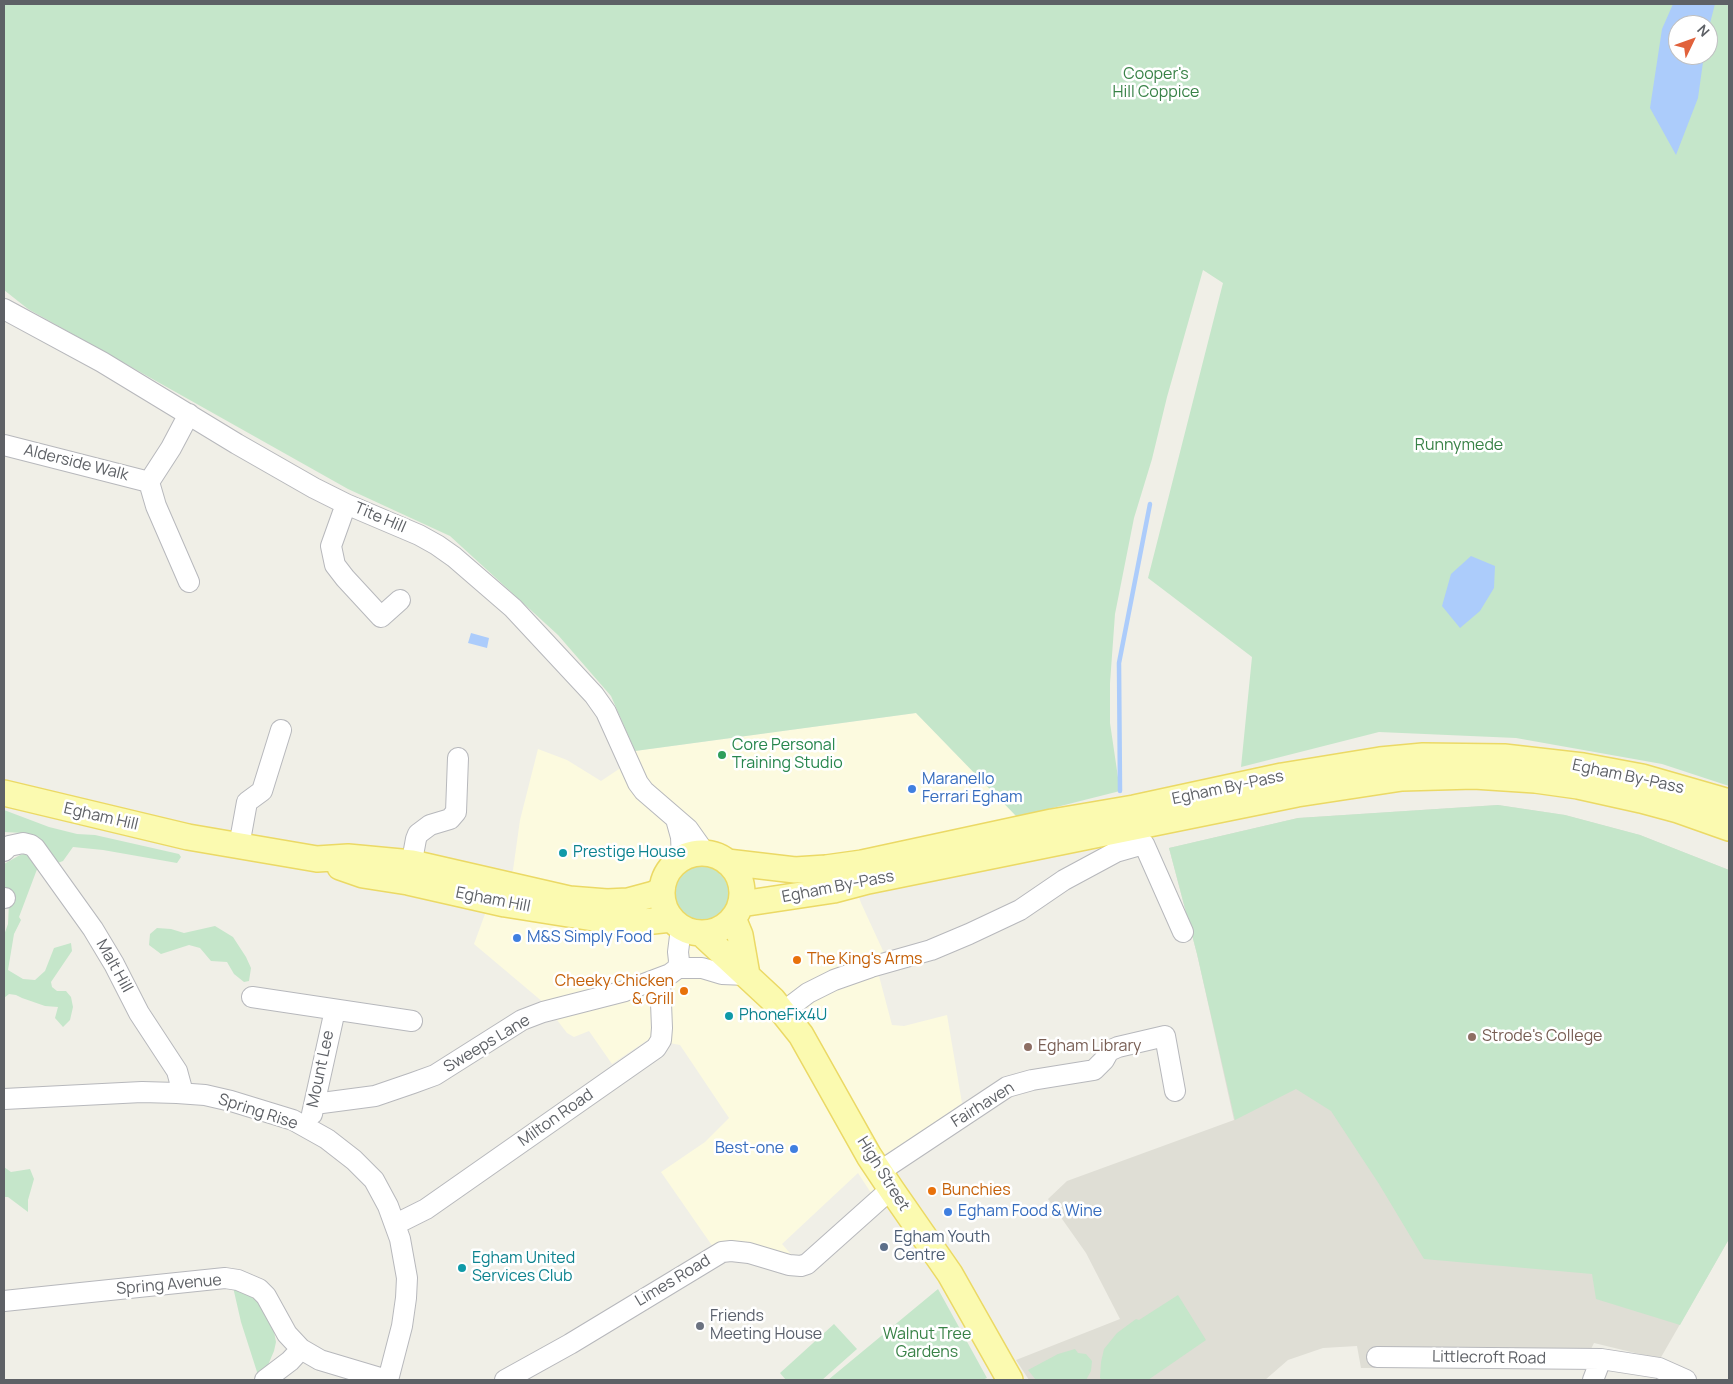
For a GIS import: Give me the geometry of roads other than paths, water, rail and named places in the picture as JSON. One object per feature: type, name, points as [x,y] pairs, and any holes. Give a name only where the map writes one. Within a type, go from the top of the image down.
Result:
[{"type":"main road","name":"Egham By-Pass","points":[[704,858],[794,870],[826,868],[868,861],[1052,822],[1134,808],[1282,776],[1380,760],[1423,756],[1504,757],[1583,766],[1642,777],[1729,802]]},
{"type":"main road","name":"Egham By-Pass","points":[[737,911],[868,881],[1298,794],[1402,778],[1474,776],[1536,780],[1578,786],[1678,810],[1729,828]]},
{"type":"main road","name":"Egham Hill","points":[[4,793],[188,837],[317,859],[363,875],[410,872],[569,899],[593,901],[628,901],[654,894],[662,889]]},
{"type":"main road","points":[[704,858],[734,869],[740,878],[743,895],[737,911],[722,928],[713,932],[687,928],[663,904],[662,889],[668,871],[704,858]]},
{"type":"main road","name":"Egham Hill","points":[[410,872],[505,904],[612,921],[644,922],[687,928]]},
{"type":"main road","points":[[737,911],[747,975]]},
{"type":"main road","name":"High Street","points":[[687,928],[747,975],[784,1012],[809,1047],[885,1181],[950,1274],[1010,1380]]},
{"type":"street","name":"Tite Hill","points":[[4,309],[102,362],[237,444],[314,488],[346,504],[394,523],[437,545],[514,608],[594,695],[606,712],[638,783],[644,791],[676,819],[681,837],[704,858]]},
{"type":"street","points":[[189,414],[171,448],[149,482],[156,506],[189,582]]},
{"type":"street","name":"Alderside Walk","points":[[4,445],[149,482]]},
{"type":"street","points":[[346,504],[331,546],[335,565],[344,578],[386,620],[400,600]]},
{"type":"street","points":[[238,846],[247,802],[262,791],[281,730]]},
{"type":"street","points":[[410,872],[418,834],[430,825],[450,819],[456,812],[458,758]]},
{"type":"street","name":"Malt Hill","points":[[4,851],[9,846],[26,843],[35,848],[93,929],[114,964],[139,1013],[177,1071],[183,1093]]},
{"type":"street","points":[[784,1012],[808,993],[834,980],[871,966],[931,950],[1020,910],[1061,873],[1116,852],[1144,844],[1184,932]]},
{"type":"street","points":[[687,928],[686,954],[679,964],[722,974],[747,975]]},
{"type":"street","name":"Sweeps Lane","points":[[315,1102],[322,1103],[375,1096],[413,1084],[435,1075],[522,1020],[543,1012],[655,980],[676,971],[679,964]]},
{"type":"street","name":"Milton Road","points":[[396,1224],[426,1209],[656,1048],[661,1040],[662,1028],[655,980]]},
{"type":"street","name":"Mount Lee","points":[[252,997],[412,1021]]},
{"type":"street","name":"Mount Lee","points":[[305,1127],[315,1102],[323,1058],[335,1010]]},
{"type":"street","name":"Fairhaven","points":[[885,1181],[1007,1087],[1032,1080],[1094,1070],[1104,1060],[1109,1051],[1118,1047],[1165,1036],[1175,1091]]},
{"type":"street","name":"Spring Rise","points":[[4,1098],[142,1092],[183,1093],[232,1101],[276,1114],[293,1120],[327,1139],[365,1170],[382,1194],[396,1224],[405,1262],[407,1278],[406,1298],[402,1326],[387,1380]]},
{"type":"street","name":"Limes Road","points":[[505,1380],[570,1344],[722,1252],[749,1253],[790,1266],[807,1264],[885,1181]]},
{"type":"street","name":"Spring Avenue","points":[[4,1302],[225,1278],[238,1280],[259,1289],[266,1296],[288,1334],[301,1349]]},
{"type":"street","points":[[265,1380],[290,1361],[301,1349],[320,1360],[387,1380]]},
{"type":"street","name":"Littlecroft Road","points":[[1377,1357],[1601,1359],[1660,1368],[1686,1380]]},
{"type":"street","points":[[1593,1380],[1601,1359]]},
{"type":"water","points":[[1673,4],[1715,4],[1712,15],[1668,15]]},
{"type":"water","points":[[1668,15],[1668,65],[1703,65],[1698,98],[1676,155],[1650,108],[1662,29]]},
{"type":"water","points":[[1471,556],[1495,566],[1494,588],[1480,611],[1460,628],[1442,606],[1451,574]]},
{"type":"water","points":[[471,633],[489,638],[487,648],[468,643]]},
{"type":"waterway","points":[[1120,791],[1119,663],[1150,504]]},
{"type":"place","name":"Core Personal Training Studio","points":[[722,755]]},
{"type":"place","name":"Maranello Ferrari Egham","points":[[912,789]]},
{"type":"place","name":"Prestige House","points":[[563,853]]},
{"type":"place","name":"M&S Simply Food","points":[[517,938]]},
{"type":"place","name":"The King's Arms","points":[[797,960]]},
{"type":"place","name":"Cheeky Chicken & Grill","points":[[684,991]]},
{"type":"place","name":"PhoneFix4U","points":[[729,1016]]},
{"type":"place","name":"Strode's College","points":[[1472,1037]]},
{"type":"place","name":"Egham Library","points":[[1028,1047]]},
{"type":"place","name":"Best-one","points":[[794,1149]]},
{"type":"place","name":"Bunchies","points":[[932,1191]]},
{"type":"place","name":"Egham Food & Wine","points":[[948,1212]]},
{"type":"place","name":"Egham Youth Centre","points":[[884,1247]]},
{"type":"place","name":"Egham United Services Club","points":[[462,1268]]},
{"type":"place","name":"Friends Meeting House","points":[[700,1326]]},
{"type":"park label","name":"Cooper's Hill Coppice","points":[[1156,84]]},
{"type":"park label","name":"Runnymede","points":[[1459,446]]},
{"type":"park label","name":"Walnut Tree Gardens","points":[[927,1344]]}]
